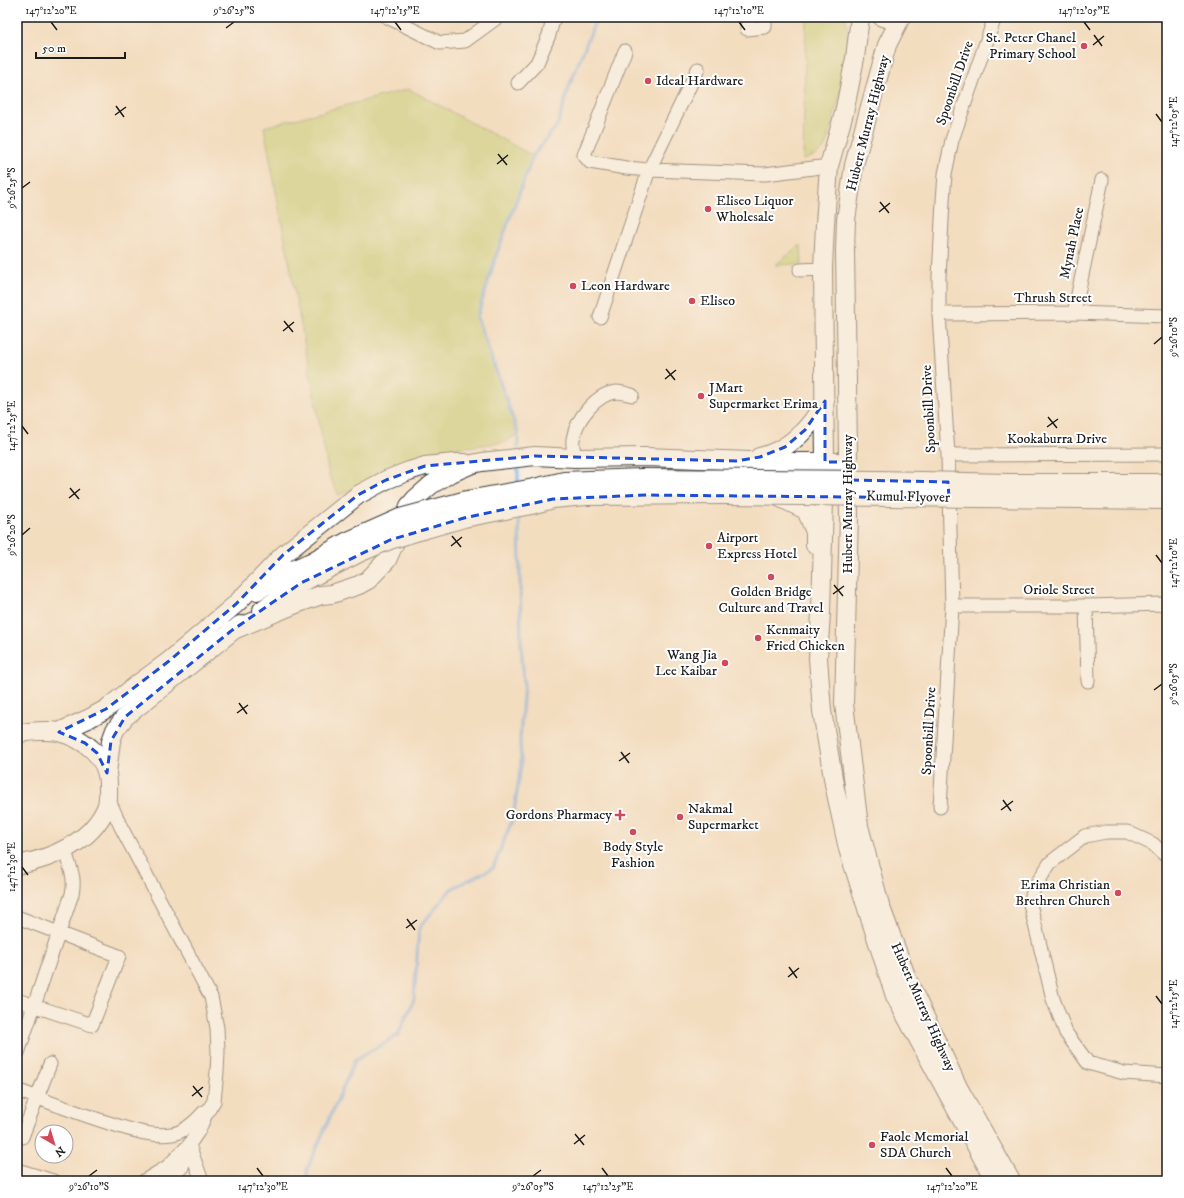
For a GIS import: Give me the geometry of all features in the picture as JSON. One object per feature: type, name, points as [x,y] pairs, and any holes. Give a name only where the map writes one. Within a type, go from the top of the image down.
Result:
[{"type":"highway","name":"Hubert Murray Highway","points":[[860,17],[856,58],[844,113],[829,166],[825,224],[823,269],[825,462],[821,613],[818,658],[822,711],[834,784],[848,848],[894,996],[995,1181]]},
{"type":"highway","points":[[882,17],[896,17]]},
{"type":"highway","name":"Hubert Murray Highway","points":[[901,17],[887,45],[854,165],[846,220],[845,250],[849,516],[844,704],[859,826],[880,905],[908,981],[959,1089],[1012,1181]]},
{"type":"highway","points":[[736,461],[774,453],[785,447],[805,430],[817,415],[825,401]]},
{"type":"highway","points":[[58,732],[88,719],[106,709],[170,661],[236,604],[283,555],[358,495],[386,480],[425,466],[454,463],[477,463],[535,456],[575,458],[646,457],[736,461],[848,462]]},
{"type":"highway","points":[[575,458],[748,484],[806,510],[815,532],[821,613]]},
{"type":"highway","points":[[231,631],[296,604],[321,595],[332,594],[359,585],[368,580],[387,560],[409,506],[415,499],[431,485],[449,474],[477,463]]},
{"type":"highway","name":"Kumul Flyover","points":[[314,568],[346,542],[400,518],[467,500],[564,481],[641,478],[1167,483]]},
{"type":"highway","name":"Kumul Flyover","points":[[314,568],[359,553],[390,540],[464,518],[553,500],[586,496],[669,495],[1167,500]]},
{"type":"highway","points":[[236,604],[287,572],[314,568]]},
{"type":"highway","points":[[17,865],[65,850],[78,841],[99,819],[106,807],[108,798],[107,773],[111,741],[115,730],[125,717],[231,631],[301,582],[314,568]]},
{"type":"highway","points":[[17,734],[26,732],[58,732],[85,743],[97,753],[107,773]]},
{"type":"street","points":[[387,17],[440,43],[465,41],[498,17]]},
{"type":"street","points":[[518,83],[537,63],[549,35],[554,17]]},
{"type":"street","points":[[748,17],[746,29],[765,27],[765,17]]},
{"type":"street","name":"Spoonbill Drive","points":[[940,807],[952,606],[948,455],[939,314],[939,277],[945,174],[952,140],[994,17]]},
{"type":"street","points":[[625,51],[584,155],[590,162],[650,170],[765,174],[829,166]]},
{"type":"street","points":[[600,317],[650,170],[698,69]]},
{"type":"street","name":"Mynah Place","points":[[1074,314],[1102,180]]},
{"type":"street","points":[[800,270],[823,269]]},
{"type":"street","name":"Thrush Street","points":[[939,314],[1167,316]]},
{"type":"street","points":[[575,458],[572,440],[582,416],[594,402],[605,395],[617,392],[632,395]]},
{"type":"street","name":"Kookaburra Drive","points":[[948,455],[1167,454]]},
{"type":"street","name":"Oriole Street","points":[[952,606],[1086,606],[1167,604]]},
{"type":"street","points":[[1086,606],[1088,681]]},
{"type":"street","points":[[108,798],[121,827],[211,997],[217,1028],[218,1052],[214,1101],[199,1130],[189,1145],[167,1167],[144,1181]]},
{"type":"street","points":[[1167,857],[1153,844],[1127,832],[1106,832],[1084,836],[1050,863],[1034,888],[1030,904],[1053,999],[1066,1033],[1088,1063],[1124,1073],[1167,1076]]},
{"type":"street","points":[[18,1053],[72,894],[74,884],[73,875],[65,850]]},
{"type":"street","points":[[17,917],[119,956],[92,1025],[17,1000]]},
{"type":"street","points":[[17,1135],[22,1137],[50,1064]]},
{"type":"street","points":[[17,1090],[76,1113],[137,1131],[157,1134],[173,1134],[184,1129],[197,1120],[214,1101]]},
{"type":"street","points":[[167,1181],[182,1167],[189,1145]]},
{"type":"street","points":[[189,1145],[202,1181]]},
{"type":"street","points":[[17,1170],[54,1181]]},
{"type":"highlighted area","points":[[825,401],[825,462],[848,462],[849,480],[948,482],[949,498],[646,495],[553,499],[464,518],[390,540],[301,583],[231,631],[125,717],[111,741],[107,773],[97,753],[85,743],[59,732],[106,709],[169,661],[236,604],[283,555],[358,495],[386,480],[425,466],[535,456],[736,461],[760,457],[785,447],[805,430]]},
{"type":"green space","points":[[806,17],[846,17],[847,45],[844,74],[826,144],[820,152],[803,160]]},
{"type":"green space","points":[[409,89],[533,156],[497,253],[477,317],[518,433],[506,442],[432,451],[339,495],[329,475],[264,127]]},
{"type":"green space","points":[[801,245],[802,264],[775,265]]},
{"type":"waterway","points":[[518,454],[518,433],[477,317],[497,253],[533,156],[558,124],[568,89],[597,17]]},
{"type":"waterway","points":[[518,464],[518,486]]},
{"type":"waterway","points":[[306,1181],[308,1167],[355,1060],[398,1035],[414,999],[419,928],[451,889],[493,868],[513,818],[521,765],[520,739],[524,684],[521,644],[519,512]]},
{"type":"place","name":"St. Peter Chanel Primary School","points":[[1084,46]]},
{"type":"place","name":"Ideal Hardware","points":[[648,81]]},
{"type":"place","name":"Eliseo Liquor Wholesale","points":[[708,209]]},
{"type":"place","name":"Leon Hardware","points":[[573,286]]},
{"type":"place","name":"Eliseo","points":[[692,301]]},
{"type":"place","name":"JMart Supermarket Erima","points":[[701,396]]},
{"type":"place","name":"Airport Express Hotel","points":[[709,546]]},
{"type":"place","name":"Golden Bridge Culture and Travel","points":[[771,577]]},
{"type":"place","name":"Kenmaity Fried Chicken","points":[[758,638]]},
{"type":"place","name":"Wang Jia Lee Kaibar","points":[[725,663]]},
{"type":"place","name":"Gordons Pharmacy","points":[[620,815]]},
{"type":"place","name":"Nakmal Supermarket","points":[[680,817]]},
{"type":"place","name":"Body Style Fashion","points":[[633,832]]},
{"type":"place","name":"Erima Christian Brethren Church","points":[[1118,893]]},
{"type":"place","name":"Faole Memorial SDA Church","points":[[872,1145]]}]
